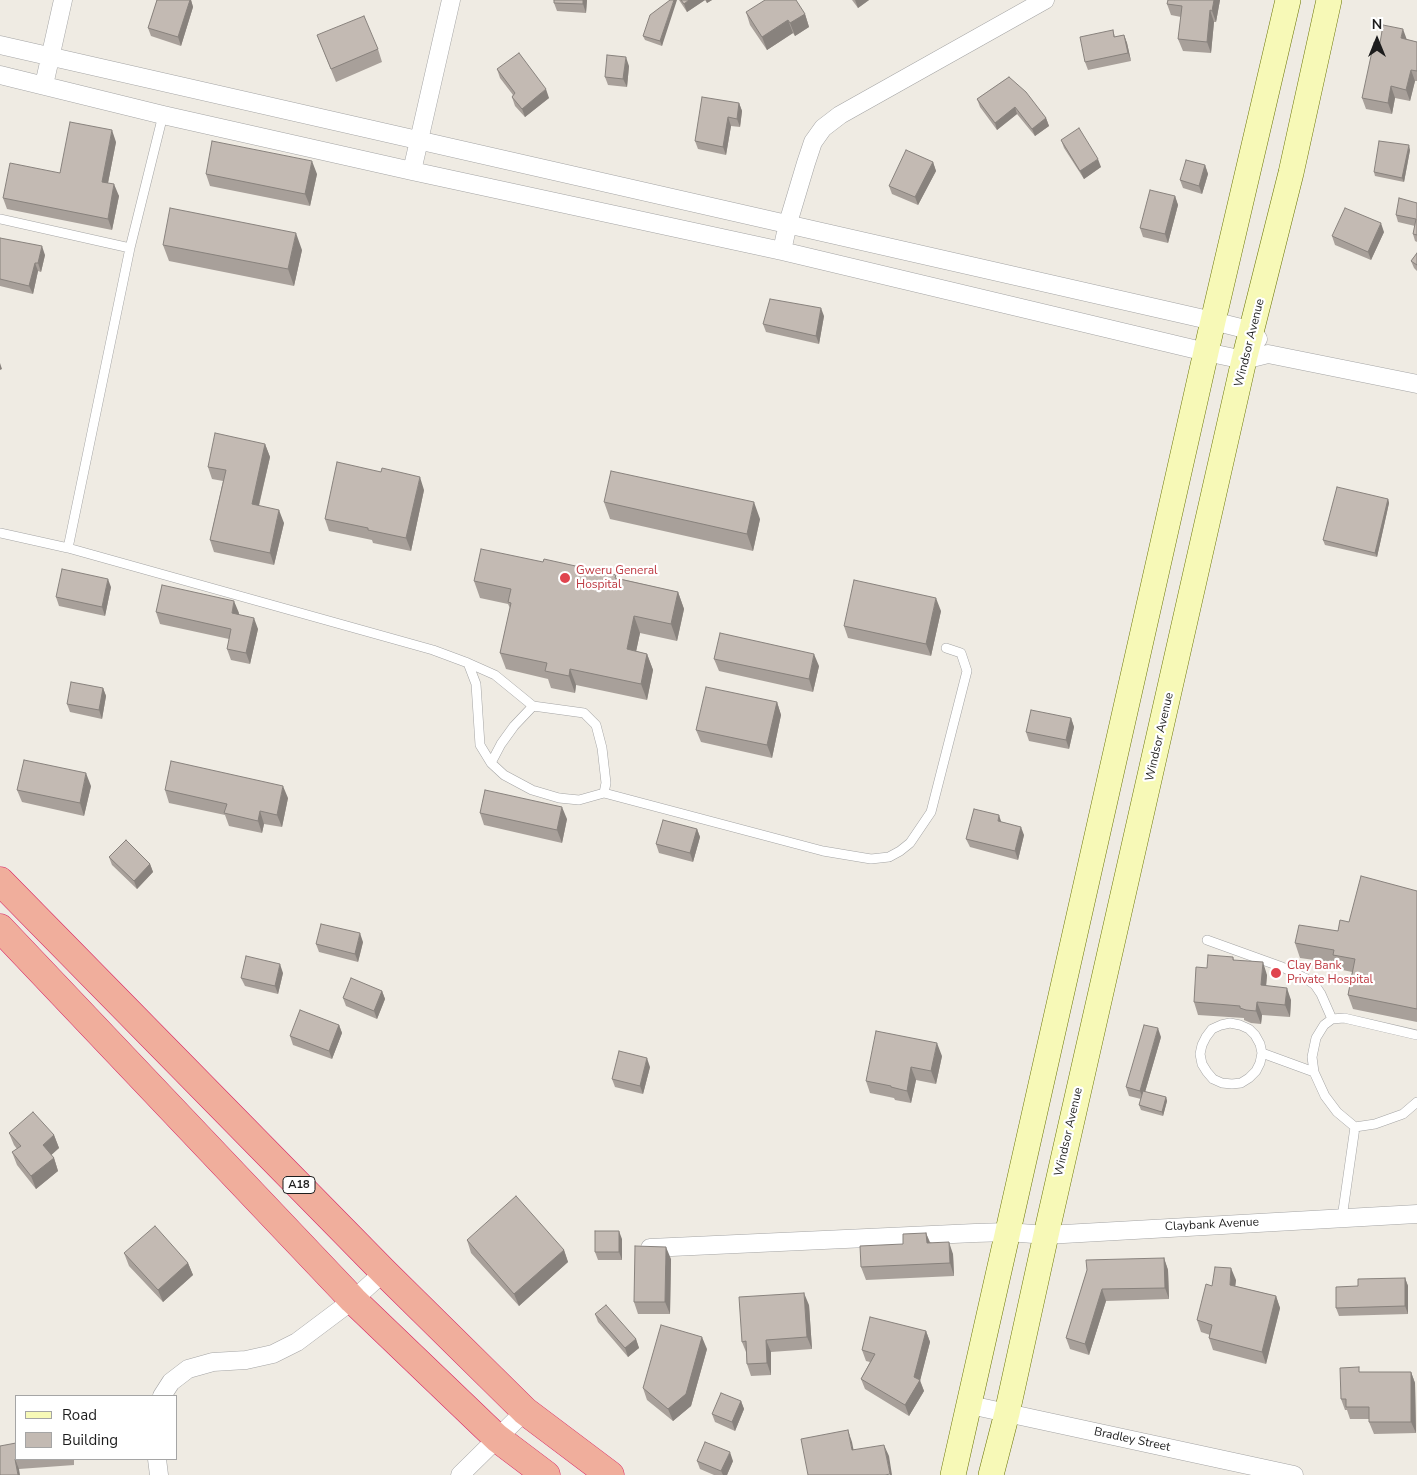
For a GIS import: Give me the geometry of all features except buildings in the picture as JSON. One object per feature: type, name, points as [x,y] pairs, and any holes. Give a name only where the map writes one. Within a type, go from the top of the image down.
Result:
[{"type":"highway","name":"A18","points":[[4,892],[167,1051],[384,1272],[525,1411],[610,1475]]},
{"type":"highway","points":[[0,928],[353,1300],[497,1438],[546,1475]]},
{"type":"highway","points":[[142,1078],[167,1051]]},
{"type":"highway","points":[[273,1216],[300,1186]]},
{"type":"main road","points":[[953,1475],[1213,321],[1288,0]]},
{"type":"main road","name":"Windsor Avenue","points":[[991,1475],[1007,1413],[1046,1235],[1256,357],[1253,331],[1292,173],[1329,0]]},
{"type":"street","points":[[44,85],[63,0]]},
{"type":"street","points":[[412,171],[451,0]]},
{"type":"street","points":[[782,251],[788,223],[813,142],[822,128],[840,115],[1045,0]]},
{"type":"street","points":[[0,45],[788,223],[1253,331]]},
{"type":"street","points":[[0,75],[163,115],[782,251],[1206,352],[1256,357],[1417,384]]},
{"type":"street","name":"Claybank Avenue","points":[[650,1248],[1008,1232],[1046,1235],[1417,1214]]},
{"type":"street","points":[[163,1395],[171,1382],[188,1370],[213,1362],[246,1360],[273,1354],[297,1342],[353,1300],[384,1272]]},
{"type":"street","name":"Bradley Street","points":[[970,1405],[1294,1475]]},
{"type":"street","points":[[460,1475],[525,1411]]},
{"type":"street","points":[[157,1460],[159,1475]]},
{"type":"lane","points":[[68,548],[130,248],[163,115]]},
{"type":"lane","points":[[0,219],[130,248]]},
{"type":"lane","points":[[0,534],[68,548],[433,650],[468,663],[495,675],[533,706],[584,713],[596,725],[602,748],[606,782],[604,793]]},
{"type":"lane","points":[[468,663],[476,684],[480,745],[491,763],[504,775],[532,790],[560,798],[579,800],[604,793],[823,850],[871,859],[889,857],[900,851],[910,843],[931,812],[967,671],[961,653],[946,648]]},
{"type":"lane","points":[[491,763],[501,744],[514,726],[533,706]]},
{"type":"lane","points":[[1207,940],[1282,967],[1306,978],[1315,985],[1321,994],[1332,1019]]},
{"type":"lane","points":[[1417,1035],[1344,1018],[1332,1019],[1324,1026],[1316,1038],[1312,1057],[1314,1072],[1325,1096],[1337,1112],[1355,1127],[1374,1124],[1402,1114],[1417,1102]]},
{"type":"lane","points":[[1230,1023],[1240,1024],[1249,1029],[1260,1044],[1262,1053],[1260,1063],[1250,1078],[1241,1083],[1232,1084],[1222,1083],[1213,1079],[1202,1064],[1200,1054],[1206,1036],[1221,1025],[1230,1023]]},
{"type":"lane","points":[[1262,1053],[1314,1072]]},
{"type":"lane","points":[[1342,1218],[1355,1127]]},
{"type":"place","name":"Gweru General Hospital","points":[[565,578]]},
{"type":"place","name":"Clay Bank Private Hospital","points":[[1276,973]]}]
